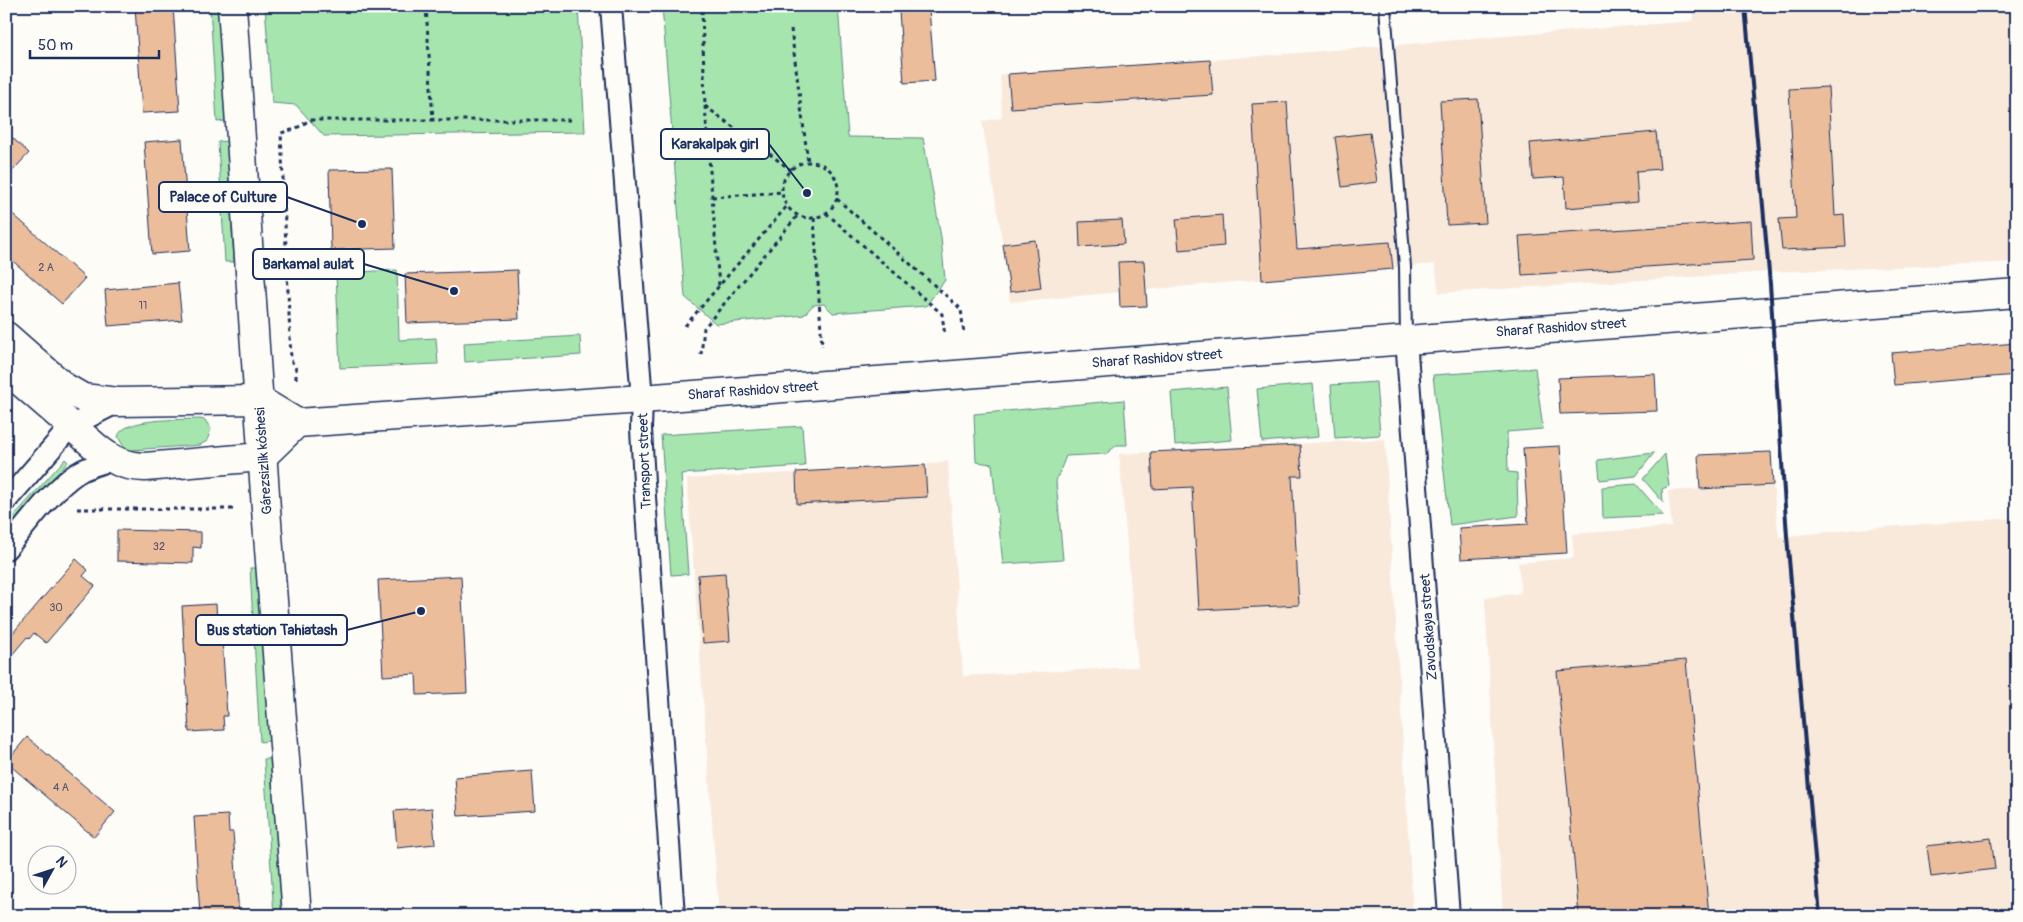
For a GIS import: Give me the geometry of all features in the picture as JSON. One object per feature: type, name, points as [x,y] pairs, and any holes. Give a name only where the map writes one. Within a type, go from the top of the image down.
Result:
[{"type":"main road","name":"Gárezsizlik kóshesi","points":[[232,6],[262,457],[297,916]]},
{"type":"main road","name":"Sharaf Rashidov street","points":[[297,423],[2017,293]]},
{"type":"main road","points":[[6,336],[56,396],[71,426],[112,460],[129,466],[145,467],[262,457],[297,423],[259,400],[118,402],[56,396],[6,369]]},
{"type":"street","name":"Transport street","points":[[611,6],[642,398],[641,429],[644,482],[674,916]]},
{"type":"street","name":"Zavodskaya street","points":[[1406,339],[1449,916]]},
{"type":"street","points":[[6,501],[71,426],[118,402]]},
{"type":"street","points":[[6,549],[62,485],[77,473],[112,460]]},
{"type":"lane","points":[[1385,6],[1405,267],[1406,339]]},
{"type":"path","points":[[426,6],[434,120]]},
{"type":"path","points":[[702,10],[705,106],[719,287]]},
{"type":"path","points":[[791,28],[808,162]]},
{"type":"path","points":[[705,106],[791,170]]},
{"type":"path","points":[[296,379],[296,369],[292,360],[281,133],[295,129],[310,120],[572,120]]},
{"type":"path","points":[[808,162],[821,164],[835,176],[838,185],[835,204],[826,213],[814,218],[798,215],[787,206],[783,192],[784,180],[791,170],[808,162]]},
{"type":"path","points":[[712,197],[783,192]]},
{"type":"path","points":[[836,199],[961,308],[964,335]]},
{"type":"path","points":[[685,326],[787,206]]},
{"type":"path","points":[[826,213],[942,314],[945,336]]},
{"type":"path","points":[[701,355],[704,328],[798,215]]},
{"type":"path","points":[[814,218],[822,346]]},
{"type":"path","points":[[77,509],[234,509]]},
{"type":"shaded area","points":[[1693,6],[2017,6],[2017,262],[1769,272],[1439,293],[1435,264],[1010,302],[1003,244],[982,121],[1002,118],[1000,74],[1210,60],[1693,21]]},
{"type":"shaded area","points":[[1385,439],[1413,916],[719,916],[687,479],[925,465],[948,461],[963,676],[1138,667],[1119,454]]},
{"type":"shaded area","points":[[1773,485],[1779,537],[1857,529],[2017,518],[2017,916],[1503,916],[1485,598],[1521,593],[1518,563],[1574,558],[1572,534],[1672,527],[1668,491]]},
{"type":"green space","points":[[210,6],[219,6],[225,121],[217,122]]},
{"type":"green space","points":[[265,6],[578,6],[585,132],[324,136],[296,105],[272,103]]},
{"type":"green space","points":[[662,6],[838,6],[848,137],[923,138],[941,237],[945,280],[926,306],[833,313],[824,304],[813,305],[804,315],[716,324],[685,297]]},
{"type":"green space","points":[[227,141],[234,262],[225,262],[218,142]]},
{"type":"green space","points":[[397,270],[399,340],[436,338],[438,364],[340,368],[336,273]]},
{"type":"green space","points":[[580,336],[581,355],[465,362],[464,343]]},
{"type":"green space","points":[[1535,368],[1543,429],[1507,432],[1508,472],[1517,473],[1518,516],[1450,525],[1433,375]]},
{"type":"green space","points":[[1376,382],[1380,435],[1335,438],[1331,385]]},
{"type":"green space","points":[[1313,384],[1318,437],[1262,442],[1257,389]]},
{"type":"green space","points":[[1227,387],[1232,440],[1175,445],[1171,392]]},
{"type":"green space","points":[[1124,400],[1127,445],[1117,445],[1106,454],[1066,456],[1056,481],[1063,560],[1003,564],[992,464],[976,462],[974,414]]},
{"type":"green space","points":[[205,420],[211,429],[207,441],[200,445],[131,450],[124,447],[118,437],[122,431],[130,426],[141,423]]},
{"type":"green space","points":[[802,426],[805,466],[681,474],[688,574],[671,575],[661,435]]},
{"type":"green space","points":[[1654,453],[1636,476],[1600,480],[1598,460]]},
{"type":"green space","points":[[1665,454],[1669,486],[1662,489],[1663,502],[1643,479]]},
{"type":"green space","points":[[65,459],[68,462],[6,532],[6,525]]},
{"type":"green space","points":[[1636,484],[1663,515],[1603,518],[1602,487]]},
{"type":"green space","points":[[250,568],[259,568],[269,741],[260,742]]},
{"type":"green space","points":[[264,759],[272,759],[282,916],[274,916]]},
{"type":"building","points":[[135,6],[173,6],[180,111],[142,113]]},
{"type":"building","points":[[929,9],[935,81],[904,83],[899,11]]},
{"type":"building","points":[[1210,60],[1213,95],[1011,108],[1008,74]]},
{"type":"building","points":[[1828,87],[1835,216],[1844,215],[1846,247],[1782,250],[1779,219],[1796,218],[1789,89]]},
{"type":"building","points":[[1478,99],[1486,223],[1447,225],[1440,101]]},
{"type":"building","points":[[1287,102],[1297,249],[1390,242],[1393,269],[1262,280],[1252,104]]},
{"type":"building","points":[[6,132],[29,153],[6,178]]},
{"type":"building","points":[[1656,132],[1660,169],[1636,171],[1638,202],[1566,208],[1564,177],[1533,179],[1530,143]]},
{"type":"building","points":[[1370,133],[1377,182],[1342,187],[1335,137]]},
{"type":"building","points":[[182,139],[190,251],[152,254],[144,142]]},
{"type":"building","points":[[392,169],[395,248],[331,250],[329,170]]},
{"type":"building","points":[[6,208],[85,278],[62,304],[6,255]]},
{"type":"building","points":[[1222,215],[1224,246],[1179,250],[1176,219]]},
{"type":"building","points":[[1122,220],[1124,244],[1080,247],[1079,222]]},
{"type":"building","points":[[1751,221],[1753,260],[1522,275],[1519,236]]},
{"type":"building","points":[[1035,240],[1041,288],[1010,292],[1003,244]]},
{"type":"building","points":[[1144,261],[1147,306],[1120,307],[1118,262]]},
{"type":"building","points":[[517,270],[519,319],[407,323],[405,274]]},
{"type":"building","points":[[178,283],[182,320],[108,326],[105,290]]},
{"type":"building","points":[[2017,343],[2017,375],[1894,385],[1891,353]]},
{"type":"building","points":[[1655,374],[1657,411],[1560,414],[1558,378]]},
{"type":"building","points":[[1300,445],[1302,476],[1292,476],[1299,605],[1199,610],[1192,487],[1153,489],[1151,452]]},
{"type":"building","points":[[1560,446],[1567,553],[1461,559],[1459,528],[1528,524],[1523,448]]},
{"type":"building","points":[[1771,452],[1773,485],[1700,489],[1698,455]]},
{"type":"building","points":[[925,465],[927,497],[797,504],[796,472]]},
{"type":"building","points":[[117,530],[201,532],[201,548],[193,547],[193,563],[117,561]]},
{"type":"building","points":[[76,559],[88,570],[83,576],[95,586],[46,643],[34,633],[29,639],[27,637],[6,662],[6,641]]},
{"type":"building","points":[[725,573],[730,641],[703,643],[698,575]]},
{"type":"building","points":[[461,576],[467,693],[417,695],[416,674],[383,676],[378,580]]},
{"type":"building","points":[[216,604],[217,622],[221,622],[227,716],[223,716],[224,730],[189,732],[182,606]]},
{"type":"building","points":[[1686,660],[1709,916],[1579,916],[1557,671]]},
{"type":"building","points":[[27,737],[115,812],[94,837],[6,762]]},
{"type":"building","points":[[532,771],[535,811],[458,816],[455,777]]},
{"type":"building","points":[[432,808],[435,844],[397,848],[394,811]]},
{"type":"building","points":[[228,815],[229,832],[233,832],[239,916],[200,916],[194,817]]},
{"type":"building","points":[[1991,838],[1995,869],[1931,877],[1927,846]]},
{"type":"railway","points":[[1745,6],[1770,284],[1787,536],[1820,916]]},
{"type":"place","name":"Karakalpak girl","points":[[807,193]]},
{"type":"place","name":"Palace of Culture","points":[[362,224]]},
{"type":"place","name":"Barkamal aulat","points":[[454,291]]},
{"type":"place","name":"Bus station Tahiatash","points":[[421,611]]}]
